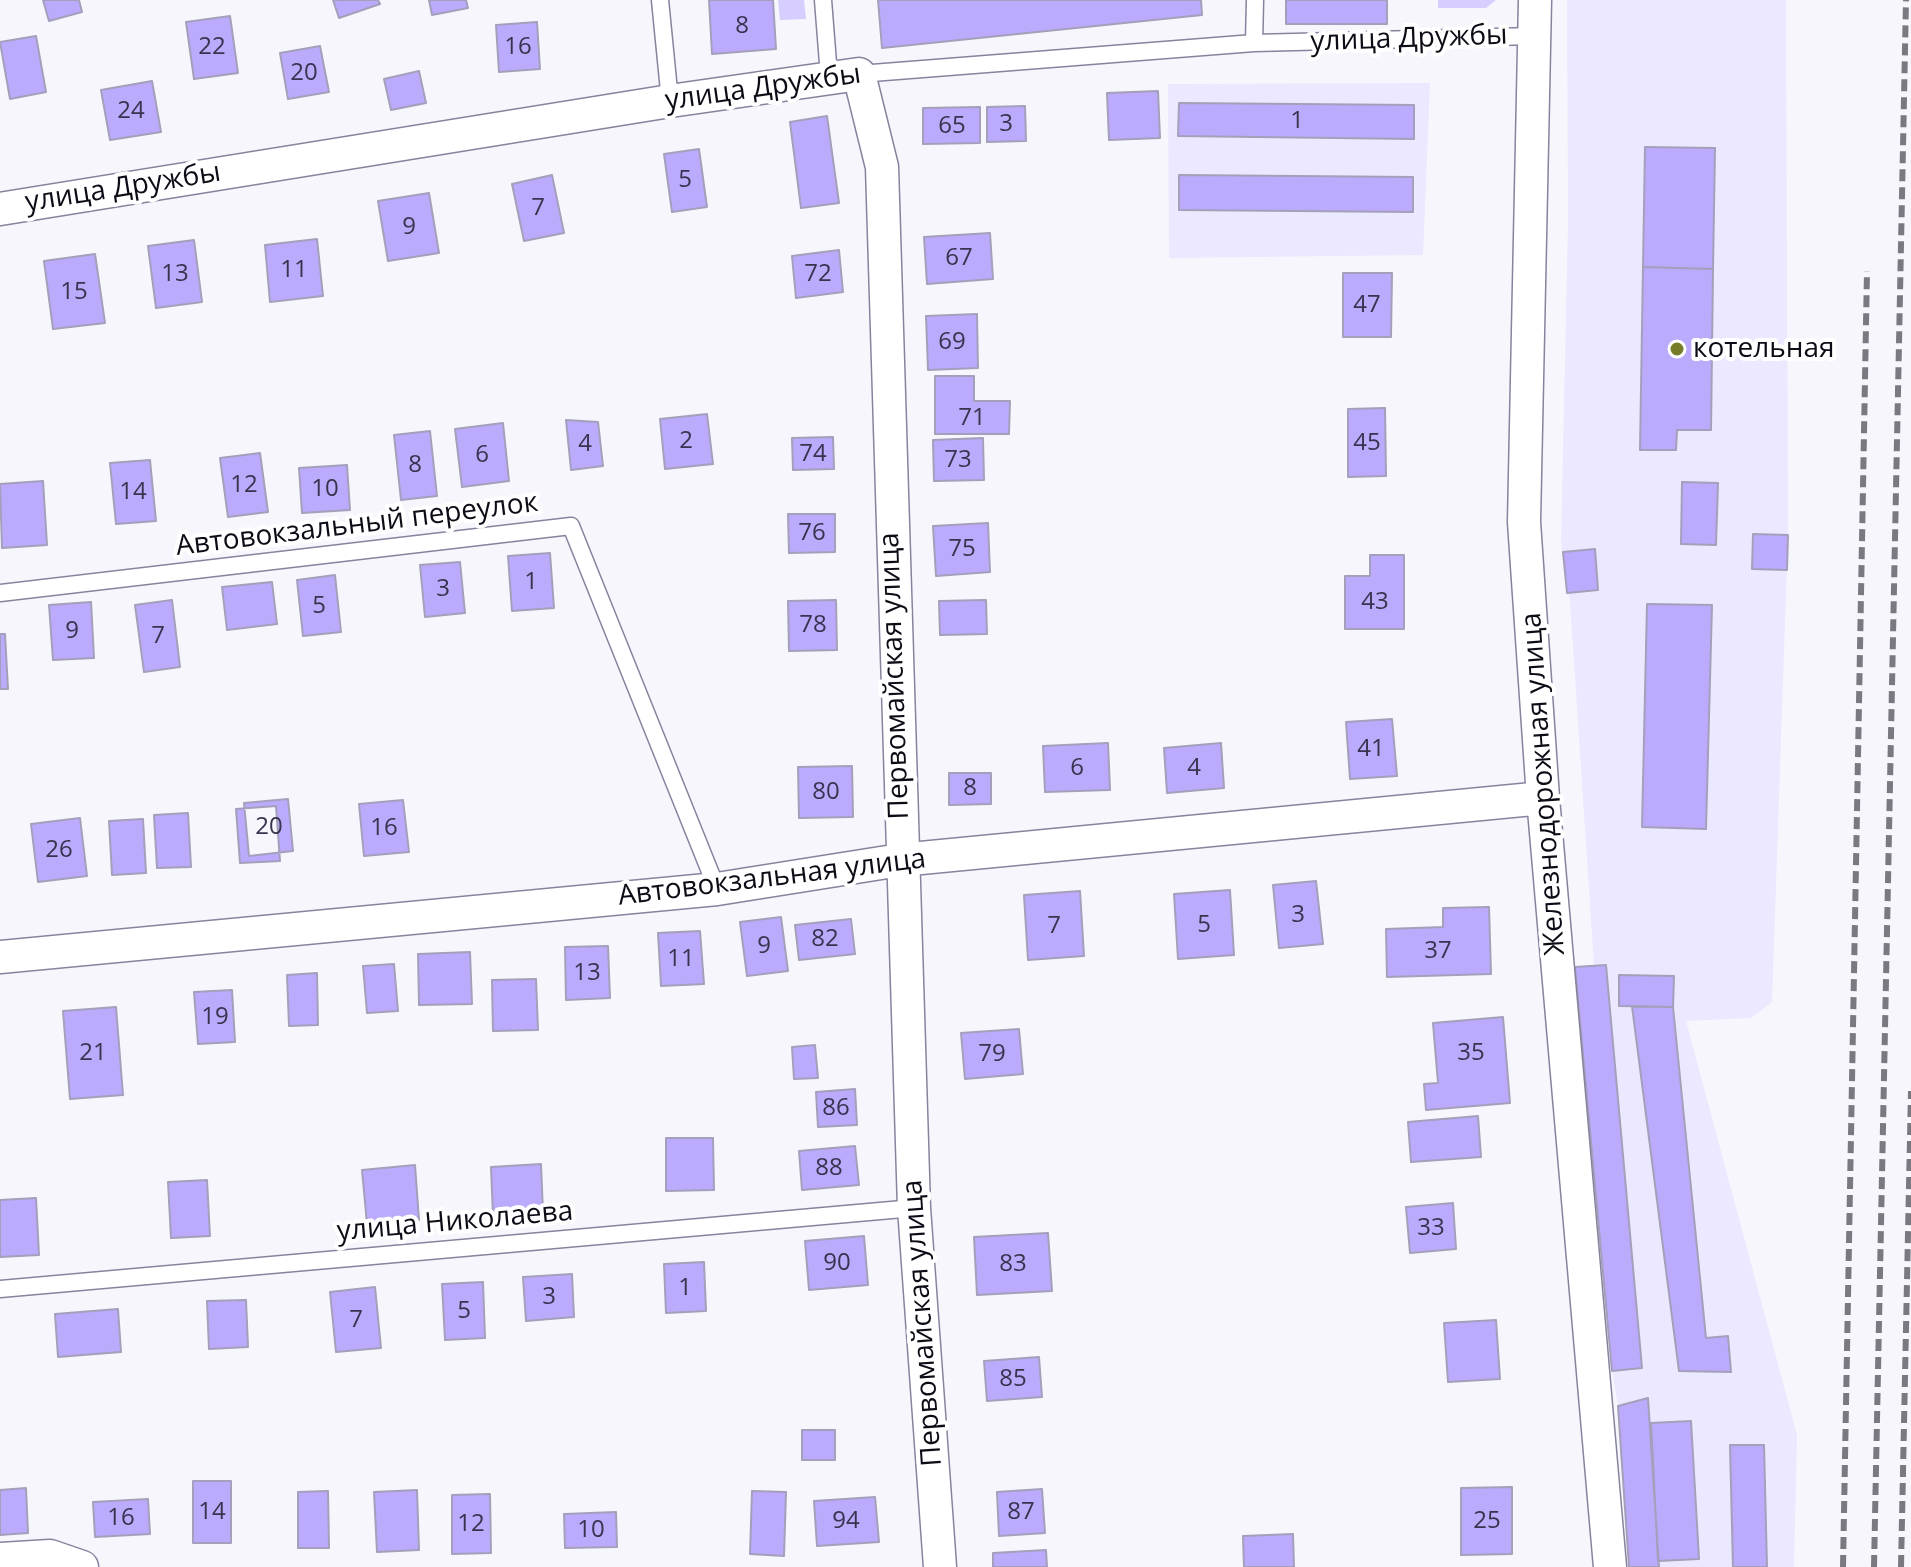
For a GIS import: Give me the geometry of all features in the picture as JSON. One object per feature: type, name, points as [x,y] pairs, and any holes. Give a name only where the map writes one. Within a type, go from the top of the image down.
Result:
[{"type":"street","name":"Железнодорожная улица","points":[[1535,0],[1524,522],[1543,798],[1610,1567]]},
{"type":"street","name":"улица Дружбы","points":[[0,209],[844,75]]},
{"type":"street","name":"Первомайская улица","points":[[844,75],[882,167],[900,860],[914,1208],[940,1567]]},
{"type":"street","name":"Автовокзальная улица","points":[[0,957],[717,889],[900,860],[1543,798]]},
{"type":"street","points":[[0,1559],[50,1556],[82,1567]]},
{"type":"lane","points":[[660,0],[670,101]]},
{"type":"lane","points":[[823,0],[844,75]]},
{"type":"lane","points":[[1254,43],[1255,0]]},
{"type":"lane","name":"улица Дружбы","points":[[844,75],[1254,43],[1534,36]]},
{"type":"lane","name":"Автовокзальный переулок","points":[[0,593],[571,526],[717,889]]},
{"type":"lane","name":"улица Николаева","points":[[0,1289],[914,1208]]},
{"type":"shaded area","points":[[778,0],[804,0],[806,19],[780,20]]},
{"type":"shaded area","points":[[1438,0],[1496,0],[1486,8],[1438,8]]},
{"type":"shaded area","points":[[1567,0],[1786,0],[1788,535],[1772,1002],[1751,1018],[1686,1021],[1797,1435],[1794,1567],[1629,1567],[1618,1406],[1612,1371],[1575,967],[1594,965],[1570,602],[1561,543],[1568,222]]},
{"type":"shaded area","points":[[1430,83],[1423,255],[1169,258],[1168,84]]},
{"type":"building","points":[[43,0],[79,0],[82,12],[49,21]]},
{"type":"building","points":[[333,0],[378,0],[380,4],[339,18]]},
{"type":"building","points":[[429,0],[466,0],[468,8],[432,15]]},
{"type":"building","points":[[709,0],[773,0],[776,49],[712,54]]},
{"type":"building","points":[[878,0],[1201,0],[1202,15],[882,48]]},
{"type":"building","points":[[1286,0],[1387,0],[1387,24],[1286,24]]},
{"type":"building","points":[[230,16],[238,73],[194,79],[186,22]]},
{"type":"building","points":[[537,22],[540,69],[499,72],[496,25]]},
{"type":"building","points":[[36,36],[46,92],[10,99],[0,42]]},
{"type":"building","points":[[320,46],[329,92],[288,99],[280,53]]},
{"type":"building","points":[[419,71],[426,103],[391,110],[384,79]]},
{"type":"building","points":[[152,81],[161,132],[110,140],[101,90]]},
{"type":"building","points":[[1158,91],[1160,138],[1109,140],[1107,93]]},
{"type":"building","points":[[1179,103],[1414,105],[1414,139],[1178,136]]},
{"type":"building","points":[[1025,106],[1026,141],[987,142],[987,107]]},
{"type":"building","points":[[980,107],[980,143],[923,144],[923,108]]},
{"type":"building","points":[[827,116],[839,203],[801,208],[790,122]]},
{"type":"building","points":[[1645,147],[1715,148],[1713,269],[1643,267]]},
{"type":"building","points":[[699,149],[707,207],[672,212],[664,154]]},
{"type":"building","points":[[552,175],[564,233],[524,241],[512,184]]},
{"type":"building","points":[[1179,175],[1413,177],[1413,212],[1179,210]]},
{"type":"building","points":[[429,193],[439,253],[388,261],[378,201]]},
{"type":"building","points":[[990,233],[993,279],[927,284],[924,237]]},
{"type":"building","points":[[317,239],[323,296],[270,302],[265,245]]},
{"type":"building","points":[[194,240],[202,302],[156,308],[148,246]]},
{"type":"building","points":[[839,250],[843,292],[796,298],[792,256]]},
{"type":"building","points":[[95,254],[105,323],[53,329],[44,261]]},
{"type":"building","name":"котельная","points":[[1643,267],[1713,269],[1711,430],[1677,430],[1676,450],[1640,450]]},
{"type":"building","points":[[1343,273],[1392,273],[1391,337],[1343,337]]},
{"type":"building","points":[[977,314],[978,368],[928,370],[926,316]]},
{"type":"building","points":[[935,376],[974,376],[974,401],[1010,401],[1009,434],[935,434]]},
{"type":"building","points":[[1385,408],[1386,476],[1348,477],[1348,409]]},
{"type":"building","points":[[707,414],[713,464],[665,469],[660,419]]},
{"type":"building","points":[[566,420],[598,422],[603,466],[571,470]]},
{"type":"building","points":[[503,423],[509,481],[462,487],[455,429]]},
{"type":"building","points":[[430,431],[437,496],[401,500],[394,435]]},
{"type":"building","points":[[833,437],[834,469],[793,470],[792,438]]},
{"type":"building","points":[[983,438],[984,480],[934,481],[933,440]]},
{"type":"building","points":[[260,453],[268,512],[228,517],[220,458]]},
{"type":"building","points":[[150,460],[156,521],[116,524],[110,463]]},
{"type":"building","points":[[347,465],[350,510],[302,513],[299,468]]},
{"type":"building","points":[[43,481],[47,545],[2,548],[0,484]]},
{"type":"building","points":[[1682,482],[1718,483],[1716,545],[1681,544]]},
{"type":"building","points":[[788,514],[835,514],[835,552],[789,553]]},
{"type":"building","points":[[988,523],[990,572],[936,576],[933,526]]},
{"type":"building","points":[[1753,534],[1788,535],[1787,570],[1752,569]]},
{"type":"building","points":[[1595,549],[1598,590],[1567,593],[1563,552]]},
{"type":"building","points":[[550,553],[554,608],[512,611],[508,556]]},
{"type":"building","points":[[1370,555],[1404,555],[1404,629],[1345,629],[1345,576],[1370,576]]},
{"type":"building","points":[[460,562],[465,613],[425,617],[420,565]]},
{"type":"building","points":[[335,575],[341,632],[303,636],[297,580]]},
{"type":"building","points":[[272,582],[277,624],[227,630],[222,587]]},
{"type":"building","points":[[172,600],[180,667],[144,672],[135,605]]},
{"type":"building","points":[[836,600],[837,650],[789,651],[788,601]]},
{"type":"building","points":[[986,600],[987,634],[940,635],[939,601]]},
{"type":"building","points":[[91,602],[94,658],[53,660],[49,605]]},
{"type":"building","points":[[1647,604],[1712,605],[1706,829],[1642,827]]},
{"type":"building","points":[[0,634],[5,634],[8,689],[0,689]]},
{"type":"building","points":[[1392,719],[1397,776],[1350,779],[1346,722]]},
{"type":"building","points":[[1108,743],[1110,790],[1045,792],[1043,746]]},
{"type":"building","points":[[1221,743],[1224,788],[1167,793],[1164,748]]},
{"type":"building","points":[[852,766],[853,817],[799,818],[798,767]]},
{"type":"building","points":[[949,773],[991,773],[991,804],[949,805]]},
{"type":"building","points":[[288,799],[293,851],[249,856],[244,803]]},
{"type":"building","points":[[403,800],[409,852],[364,856],[359,804]]},
{"type":"building","points":[[276,806],[280,861],[240,863],[236,809]]},
{"type":"building","points":[[188,813],[191,867],[157,868],[154,815]]},
{"type":"building","points":[[80,818],[87,876],[38,882],[31,824]]},
{"type":"building","points":[[143,819],[146,873],[112,875],[109,821]]},
{"type":"building","points":[[1316,881],[1323,944],[1279,948],[1273,885]]},
{"type":"building","points":[[1230,890],[1234,955],[1178,959],[1174,894]]},
{"type":"building","points":[[1080,891],[1084,956],[1028,960],[1024,895]]},
{"type":"building","points":[[1489,907],[1491,974],[1387,977],[1386,929],[1443,927],[1443,908]]},
{"type":"building","points":[[781,917],[788,971],[747,976],[740,922]]},
{"type":"building","points":[[851,919],[855,954],[799,960],[795,925]]},
{"type":"building","points":[[700,931],[704,984],[661,986],[658,933]]},
{"type":"building","points":[[608,946],[610,998],[566,1000],[565,947]]},
{"type":"building","points":[[470,952],[472,1004],[419,1005],[418,954]]},
{"type":"building","points":[[394,964],[398,1011],[367,1013],[363,966]]},
{"type":"building","points":[[1606,965],[1642,1368],[1612,1371],[1575,967]]},
{"type":"building","points":[[317,973],[318,1025],[289,1026],[287,975]]},
{"type":"building","points":[[1619,975],[1674,976],[1673,1007],[1619,1006]]},
{"type":"building","points":[[536,979],[538,1030],[493,1031],[492,980]]},
{"type":"building","points":[[232,990],[235,1042],[198,1044],[194,992]]},
{"type":"building","points":[[1632,1006],[1673,1007],[1706,1338],[1728,1336],[1731,1372],[1679,1371]]},
{"type":"building","points":[[116,1007],[123,1095],[70,1099],[63,1011]]},
{"type":"building","points":[[1503,1017],[1510,1103],[1426,1110],[1424,1084],[1438,1083],[1433,1023]]},
{"type":"building","points":[[1019,1029],[1023,1074],[965,1079],[961,1033]]},
{"type":"building","points":[[815,1045],[818,1078],[794,1079],[792,1047]]},
{"type":"building","points":[[855,1089],[857,1125],[818,1127],[816,1092]]},
{"type":"building","points":[[1478,1116],[1481,1157],[1411,1162],[1408,1122]]},
{"type":"building","points":[[666,1138],[713,1138],[714,1190],[666,1191]]},
{"type":"building","points":[[855,1146],[859,1185],[802,1190],[799,1151]]},
{"type":"building","points":[[541,1164],[543,1212],[493,1215],[491,1167]]},
{"type":"building","points":[[415,1165],[419,1220],[367,1224],[362,1170]]},
{"type":"building","points":[[207,1180],[210,1236],[171,1238],[168,1182]]},
{"type":"building","points":[[36,1198],[39,1255],[0,1257],[0,1200]]},
{"type":"building","points":[[1453,1203],[1456,1249],[1410,1253],[1406,1207]]},
{"type":"building","points":[[1048,1233],[1052,1291],[977,1295],[974,1237]]},
{"type":"building","points":[[864,1236],[868,1285],[809,1290],[805,1241]]},
{"type":"building","points":[[704,1262],[706,1311],[666,1313],[664,1264]]},
{"type":"building","points":[[572,1274],[574,1317],[526,1321],[523,1277]]},
{"type":"building","points":[[483,1282],[485,1338],[445,1340],[442,1284]]},
{"type":"building","points":[[375,1287],[381,1348],[336,1352],[330,1292]]},
{"type":"building","points":[[246,1300],[248,1347],[209,1349],[207,1301]]},
{"type":"building","points":[[118,1309],[121,1352],[58,1357],[55,1314]]},
{"type":"building","points":[[1496,1320],[1500,1379],[1448,1382],[1444,1323]]},
{"type":"building","points":[[1039,1357],[1042,1397],[987,1401],[984,1361]]},
{"type":"building","points":[[1648,1398],[1659,1567],[1629,1567],[1618,1406]]},
{"type":"building","points":[[1691,1421],[1699,1559],[1658,1561],[1651,1423]]},
{"type":"building","points":[[802,1430],[835,1430],[835,1460],[802,1460]]},
{"type":"building","points":[[1730,1445],[1764,1445],[1767,1567],[1733,1567]]},
{"type":"building","points":[[193,1481],[231,1481],[231,1543],[193,1543]]},
{"type":"building","points":[[1512,1487],[1512,1554],[1461,1555],[1461,1488]]},
{"type":"building","points":[[26,1488],[28,1533],[0,1535],[0,1490]]},
{"type":"building","points":[[1042,1489],[1045,1533],[999,1536],[997,1492]]},
{"type":"building","points":[[417,1490],[419,1550],[377,1552],[374,1492]]},
{"type":"building","points":[[328,1491],[329,1548],[298,1548],[298,1492]]},
{"type":"building","points":[[752,1491],[786,1492],[784,1556],[750,1554]]},
{"type":"building","points":[[490,1494],[491,1553],[452,1554],[452,1495]]},
{"type":"building","points":[[875,1497],[879,1542],[817,1546],[814,1501]]},
{"type":"building","points":[[148,1499],[150,1534],[95,1537],[93,1502]]},
{"type":"building","points":[[616,1512],[617,1547],[565,1548],[564,1514]]},
{"type":"building","points":[[1293,1534],[1294,1567],[1244,1567],[1243,1536]]},
{"type":"building","points":[[1046,1550],[1047,1567],[993,1567],[993,1553]]},
{"type":"railway","points":[[1874,1567],[1906,0]]},
{"type":"railway","points":[[1843,1567],[1867,271]]},
{"type":"railway","points":[[1901,1567],[1911,1091]]},
{"type":"place","name":"котельная","points":[[1677,349]]}]
